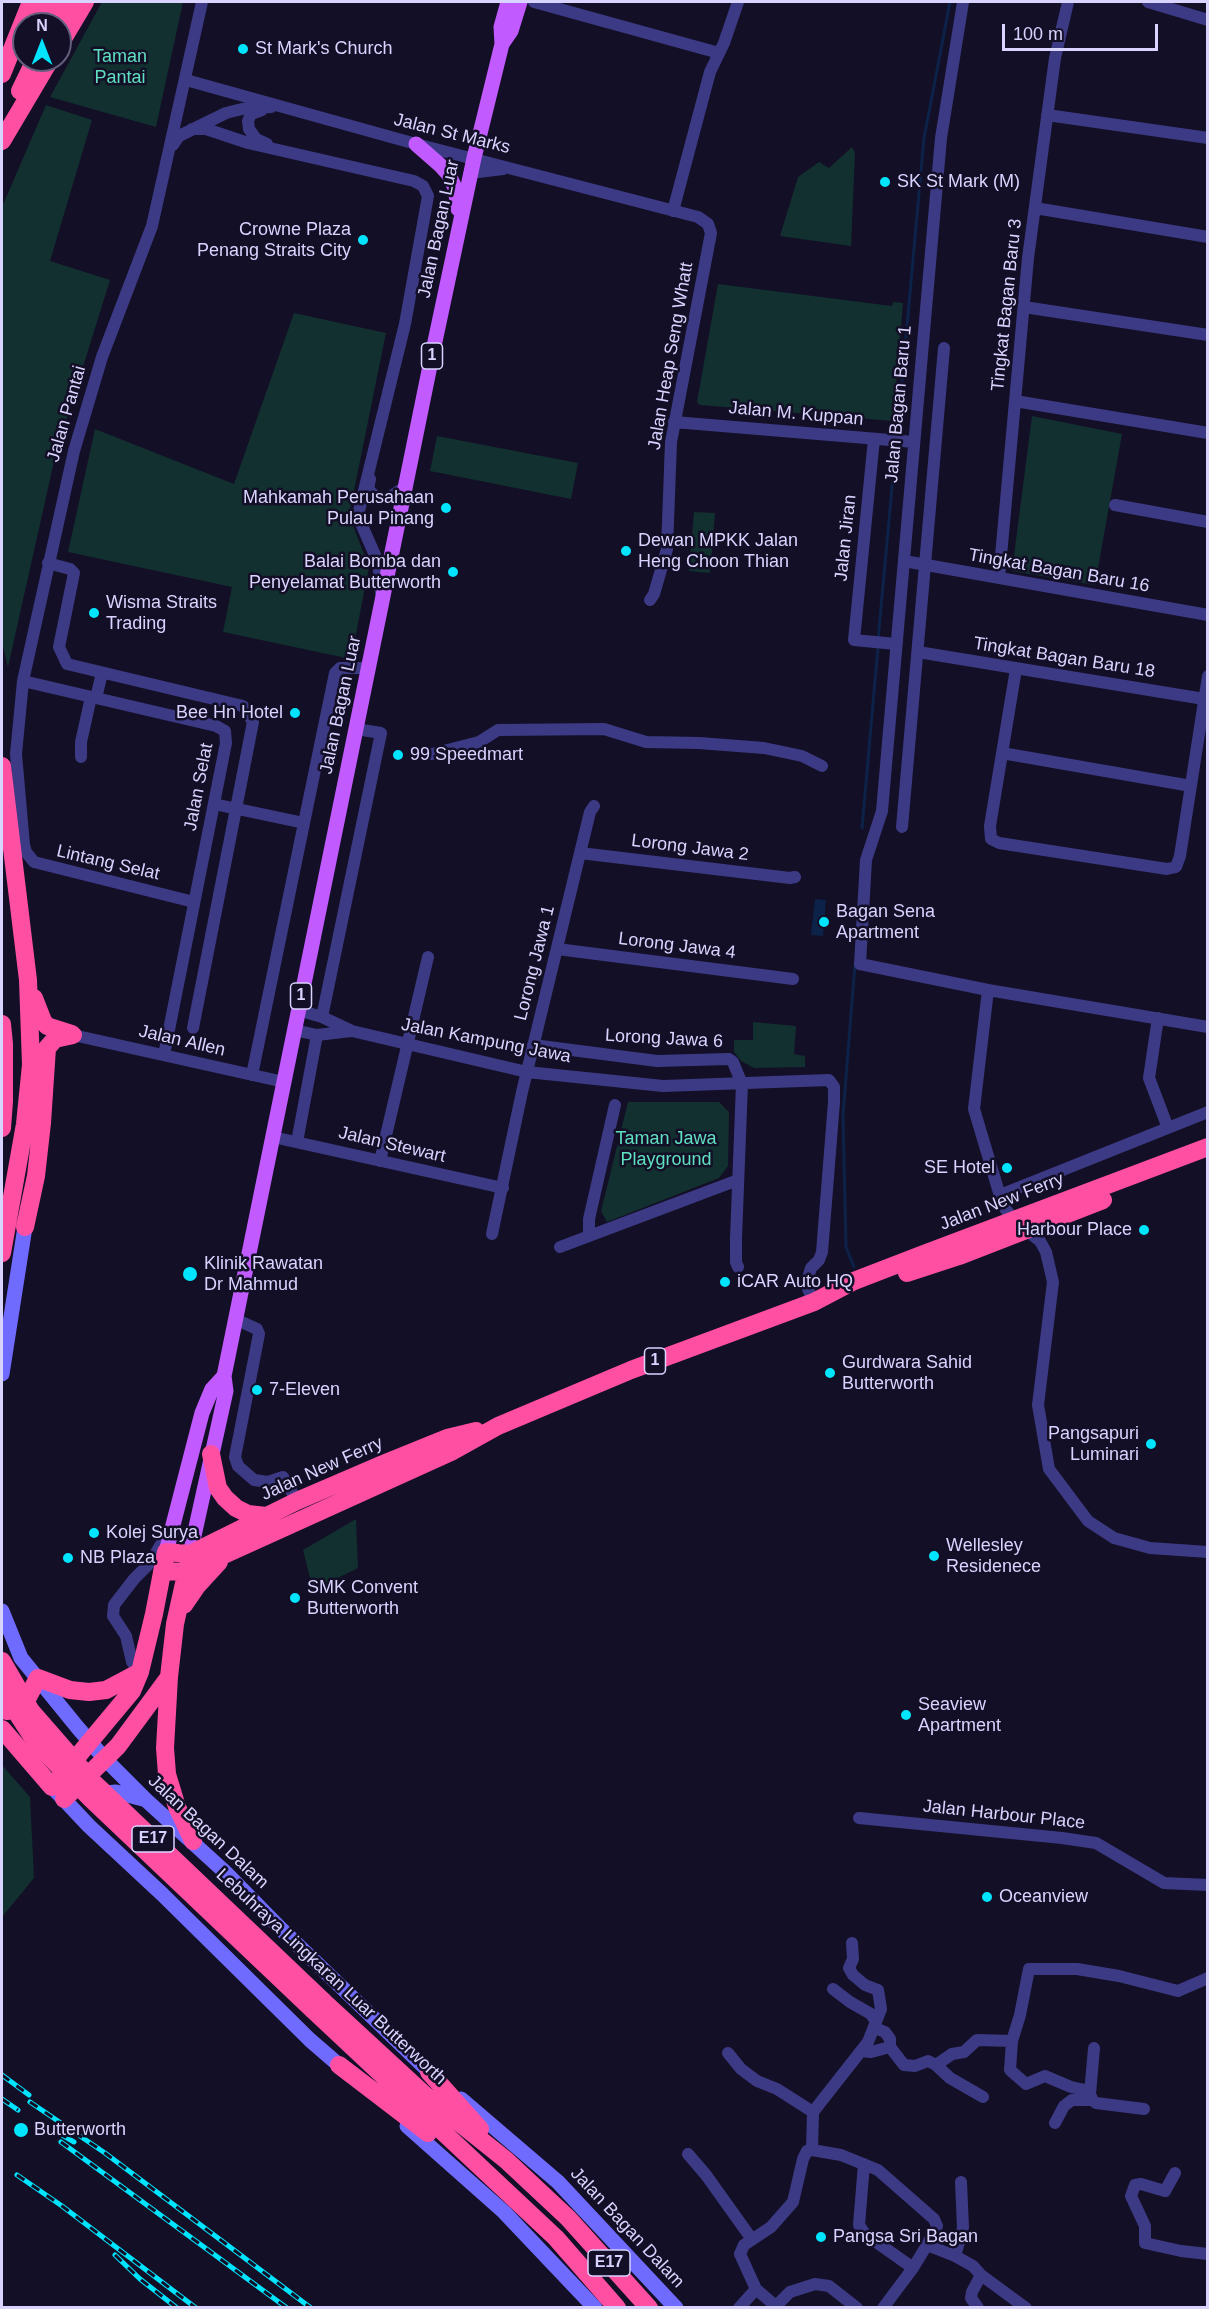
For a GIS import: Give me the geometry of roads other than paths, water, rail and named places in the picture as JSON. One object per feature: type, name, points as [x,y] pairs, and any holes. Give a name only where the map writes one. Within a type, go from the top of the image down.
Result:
[{"type":"highway","points":[[2,74],[31,2]]},
{"type":"highway","points":[[72,24],[85,2]]},
{"type":"highway","points":[[2,91],[12,71]]},
{"type":"highway","points":[[2,135],[30,72]]},
{"type":"highway","points":[[2,141],[43,72]]},
{"type":"highway","points":[[2,766],[28,980],[32,1123],[25,1227]]},
{"type":"highway","points":[[28,980],[43,1021],[52,1028],[73,1035]]},
{"type":"highway","points":[[2,1024],[4,1101],[2,1128]]},
{"type":"highway","points":[[25,1227],[36,1176],[47,1048],[55,1039],[73,1035]]},
{"type":"highway","points":[[2,1253],[25,1124],[31,1065]]},
{"type":"highway","name":"Jalan New Ferry","points":[[162,1571],[186,1572],[453,1451],[498,1426],[677,1352],[814,1302],[854,1281],[1022,1226],[1165,1169],[1208,1147]]},
{"type":"highway","name":"Jalan New Ferry","points":[[1165,1169],[1208,1161]]},
{"type":"highway","name":"Jalan New Ferry","points":[[190,1554],[297,1501],[447,1438],[498,1426]]},
{"type":"highway","points":[[211,1454],[218,1488],[225,1498],[236,1508],[248,1514],[266,1516]]},
{"type":"highway","points":[[175,1624],[197,1586],[212,1568],[232,1551]]},
{"type":"highway","points":[[166,1552],[190,1554]]},
{"type":"highway","name":"1","points":[[162,1571],[166,1552]]},
{"type":"highway","name":"1","points":[[186,1572],[190,1554]]},
{"type":"highway","points":[[58,1793],[90,1742],[132,1691],[140,1672],[162,1571]]},
{"type":"highway","points":[[186,1572],[175,1624],[169,1677],[166,1723],[167,1774],[177,1807],[193,1841]]},
{"type":"highway","name":"Lebuhraya Lingkaran Luar Butterworth","points":[[2,1661],[31,1711],[93,1782],[475,2163],[550,2232],[617,2307]]},
{"type":"highway","points":[[2,1710],[17,1708],[26,1701],[38,1678],[70,1690],[89,1692],[106,1690],[140,1672]]},
{"type":"highway","points":[[58,1793],[105,1759],[118,1746],[169,1677]]},
{"type":"highway","name":"Lebuhraya Lingkaran Luar Butterworth","points":[[2,1690],[37,1744],[90,1798],[318,2005],[500,2155],[568,2218],[649,2307]]},
{"type":"highway","points":[[2,1732],[58,1793]]},
{"type":"highway","points":[[339,2065],[436,2139],[475,2163]]},
{"type":"highway","points":[[429,2072],[473,2120],[500,2155]]},
{"type":"main road","name":"Jalan Bagan Luar","points":[[190,1554],[226,1391],[224,1376],[235,1319],[405,487],[470,173],[502,44],[501,27],[508,2]]},
{"type":"main road","name":"Jalan Bagan Luar","points":[[502,44],[511,31],[520,2]]},
{"type":"main road","points":[[416,144],[449,175],[455,188],[459,224]]},
{"type":"main road","name":"Jalan Bagan Luar","points":[[166,1552],[202,1413],[212,1389],[224,1376]]},
{"type":"street","name":"Jalan Pantai","points":[[24,845],[16,754],[23,681],[76,441],[102,357],[152,226],[202,2]]},
{"type":"street","points":[[534,2],[719,52]]},
{"type":"street","points":[[673,211],[710,72],[726,38],[738,2]]},
{"type":"street","name":"Jalan Bagan Baru 1","points":[[963,2],[940,138],[902,441],[904,561],[882,811],[866,860],[860,963],[988,990]]},
{"type":"street","name":"Tingkat Bagan Baru 3","points":[[999,579],[1023,307],[1055,58],[1068,2]]},
{"type":"street","points":[[1148,2],[1169,5],[1208,21]]},
{"type":"street","name":"Jalan St Marks","points":[[186,80],[416,144],[698,217],[708,224]]},
{"type":"street","points":[[171,149],[179,136],[226,113],[242,109],[281,106]]},
{"type":"street","points":[[281,106],[251,114],[248,121],[249,129],[256,139],[285,151]]},
{"type":"street","points":[[1047,115],[1208,138]]},
{"type":"street","points":[[192,129],[206,129],[248,143],[414,181],[423,186],[428,196],[405,324],[359,511],[360,521],[378,562],[382,601]]},
{"type":"street","points":[[470,173],[514,168]]},
{"type":"street","points":[[1035,208],[1208,237]]},
{"type":"street","name":"Jalan Heap Seng Whatt","points":[[650,600],[654,594],[667,549],[671,442],[711,233],[708,224]]},
{"type":"street","points":[[1023,307],[1208,335]]},
{"type":"street","points":[[902,827],[945,348]]},
{"type":"street","points":[[1015,401],[1208,433]]},
{"type":"street","name":"Jalan M. Kuppan","points":[[674,422],[902,441]]},
{"type":"street","name":"Jalan Jiran","points":[[874,439],[854,640],[896,644]]},
{"type":"street","points":[[371,466],[368,489],[377,498],[388,498],[405,487]]},
{"type":"street","points":[[1115,505],[1208,522]]},
{"type":"street","name":"Tingkat Bagan Baru 16","points":[[904,561],[1208,615]]},
{"type":"street","points":[[48,563],[70,569],[74,573],[59,651],[70,665],[245,707],[254,727],[193,1028]]},
{"type":"street","name":"Tingkat Bagan Baru 18","points":[[918,652],[1204,699]]},
{"type":"street","points":[[252,1075],[335,673],[343,668],[368,668]]},
{"type":"street","points":[[1016,669],[990,826],[991,839],[1010,845],[1167,869],[1176,867],[1208,676]]},
{"type":"street","points":[[81,757],[81,742],[102,673]]},
{"type":"street","name":"Jalan Selat","points":[[23,681],[216,726],[225,731],[226,743],[164,1055]]},
{"type":"street","points":[[322,1017],[381,733],[356,729]]},
{"type":"street","points":[[432,754],[479,742],[498,730],[604,729],[646,742],[764,748],[802,756],[822,766]]},
{"type":"street","points":[[1002,753],[1191,786]]},
{"type":"street","points":[[214,804],[304,823]]},
{"type":"street","name":"Lorong Jawa 1","points":[[492,1234],[533,1045],[590,812],[594,806]]},
{"type":"street","points":[[882,811],[903,813]]},
{"type":"street","name":"Lintang Selat","points":[[24,845],[29,857],[41,865],[194,902]]},
{"type":"street","name":"Lorong Jawa 2","points":[[580,853],[795,877]]},
{"type":"street","name":"Lorong Jawa 4","points":[[557,949],[793,979]]},
{"type":"street","points":[[380,1161],[428,957]]},
{"type":"street","points":[[1208,1027],[988,990],[974,1109],[1003,1206],[1022,1226],[1041,1241],[1053,1282],[1038,1405],[1049,1469],[1088,1521],[1114,1538],[1150,1548],[1208,1552]]},
{"type":"street","points":[[176,993],[199,999]]},
{"type":"street","name":"Jalan Kampung Jawa","points":[[298,1010],[322,1017],[352,1031],[527,1072],[663,1086],[830,1080],[834,1087],[834,1102],[822,1252],[819,1260],[811,1268],[808,1278],[808,1289],[814,1302]]},
{"type":"street","points":[[1158,1018],[1149,1078],[1168,1128]]},
{"type":"street","name":"Jalan Kampung Jawa","points":[[294,1030],[317,1035],[352,1031]]},
{"type":"street","name":"Jalan Allen","points":[[73,1035],[284,1082]]},
{"type":"street","points":[[297,1142],[317,1035]]},
{"type":"street","name":"Lorong Jawa 6","points":[[533,1045],[657,1060],[729,1059],[733,1062],[742,1084]]},
{"type":"street","points":[[738,1268],[736,1262],[742,1084]]},
{"type":"street","points":[[589,1236],[589,1219],[615,1105]]},
{"type":"street","name":"Jalan New Ferry","points":[[1000,1195],[1208,1112]]},
{"type":"street","name":"Jalan Stewart","points":[[273,1137],[503,1188]]},
{"type":"street","points":[[560,1247],[738,1180]]},
{"type":"street","points":[[2,1374],[25,1227]]},
{"type":"street","points":[[235,1319],[257,1329],[259,1334],[235,1457],[238,1466],[254,1480],[268,1482],[283,1477],[297,1501]]},
{"type":"street","points":[[140,1672],[132,1662],[126,1636],[113,1616],[114,1605],[150,1563],[174,1522]]},
{"type":"street","name":"Jalan Bagan Dalam","points":[[2,1611],[21,1658],[105,1759],[146,1800],[193,1841],[429,2072],[558,2182],[676,2307]]},
{"type":"street","points":[[58,1793],[89,1826],[339,2065],[504,2212],[595,2307]]},
{"type":"street","points":[[89,1826],[97,1799],[104,1793],[125,1793],[146,1800]]},
{"type":"street","name":"Jalan Harbour Place","points":[[859,1818],[1096,1843],[1164,1883],[1208,1885]]},
{"type":"street","points":[[812,2150],[813,2112],[861,2051],[881,2009],[878,1990],[866,1985],[853,1975],[849,1968],[853,1959],[852,1944]]},
{"type":"street","points":[[1091,2095],[1045,2076],[1026,2084],[1010,2070],[1012,2041],[1020,2015],[1029,1969],[1077,1969],[1119,1976],[1178,1991],[1208,1978]]},
{"type":"street","points":[[832,1989],[871,2014],[875,2025],[885,2032],[890,2039],[890,2047],[904,2064],[915,2066],[928,2061],[950,2078],[983,2097]]},
{"type":"street","points":[[936,2065],[952,2054],[964,2052],[977,2040],[1012,2041]]},
{"type":"street","points":[[861,2051],[871,2052],[890,2047]]},
{"type":"street","points":[[1094,2048],[1091,2095],[1096,2103],[1144,2109]]},
{"type":"street","points":[[728,2053],[741,2069],[757,2081],[777,2089],[813,2112]]},
{"type":"street","points":[[1055,2123],[1067,2102],[1091,2095]]},
{"type":"street","points":[[857,2307],[829,2286],[814,2284],[790,2292],[777,2307],[756,2289],[740,2254],[744,2245],[751,2238],[771,2227],[793,2202],[803,2158],[807,2151],[841,2155],[878,2170],[934,2219],[936,2226],[927,2245],[913,2268],[883,2307]]},
{"type":"street","points":[[688,2154],[706,2175],[751,2238]]},
{"type":"street","points":[[864,2164],[859,2225],[865,2234],[913,2268]]},
{"type":"street","points":[[1175,2173],[1165,2191],[1141,2184],[1135,2185],[1131,2196],[1146,2226],[1146,2243],[1208,2254]]},
{"type":"street","points":[[955,2256],[963,2228],[962,2182]]},
{"type":"street","points":[[927,2245],[973,2266],[981,2275],[1026,2307]]},
{"type":"street","points":[[978,2307],[971,2298],[981,2275]]},
{"type":"street","points":[[740,2307],[756,2289]]},
{"type":"water","points":[[815,899],[826,900],[823,936],[811,935]]},
{"type":"waterway","points":[[897,437],[924,138],[950,2]]},
{"type":"waterway","points":[[878,640],[896,444]]},
{"type":"waterway","points":[[862,828],[878,647]]},
{"type":"waterway","points":[[854,1267],[846,1247],[843,1115],[855,964]]},
{"type":"railway","points":[[2,2075],[29,2095]]},
{"type":"railway","points":[[2,2099],[18,2110]]},
{"type":"railway","points":[[30,2102],[105,2153],[311,2308]]},
{"type":"railway","points":[[43,2124],[74,2142]]},
{"type":"railway","points":[[61,2142],[287,2308]]},
{"type":"railway","points":[[17,2175],[62,2206],[196,2308]]},
{"type":"railway","points":[[115,2255],[140,2279],[177,2308]]},
{"type":"place","name":"St Mark's Church","points":[[243,49]]},
{"type":"place","name":"SK St Mark (M)","points":[[885,182]]},
{"type":"place","name":"Crowne Plaza Penang Straits City","points":[[363,240]]},
{"type":"place","name":"Mahkamah Perusahaan Pulau Pinang","points":[[446,508]]},
{"type":"place","name":"Dewan MPKK Jalan Heng Choon Thian","points":[[626,551]]},
{"type":"place","name":"Balai Bomba dan Penyelamat Butterworth","points":[[453,572]]},
{"type":"place","name":"Wisma Straits Trading","points":[[94,613]]},
{"type":"place","name":"Bee Hn Hotel","points":[[295,713]]},
{"type":"place","name":"99 Speedmart","points":[[398,755]]},
{"type":"place","name":"Bagan Sena Apartment","points":[[824,922]]},
{"type":"place","name":"SE Hotel","points":[[1007,1168]]},
{"type":"place","name":"Harbour Place","points":[[1144,1230]]},
{"type":"place","name":"Klinik Rawatan Dr Mahmud","points":[[190,1274]]},
{"type":"place","name":"iCAR Auto HQ","points":[[725,1282]]},
{"type":"place","name":"Gurdwara Sahid Butterworth","points":[[830,1373]]},
{"type":"place","name":"7-Eleven","points":[[257,1390]]},
{"type":"place","name":"Pangsapuri Luminari","points":[[1151,1444]]},
{"type":"place","name":"Kolej Surya","points":[[94,1533]]},
{"type":"place","name":"Wellesley Residenece","points":[[934,1556]]},
{"type":"place","name":"NB Plaza","points":[[68,1558]]},
{"type":"place","name":"SMK Convent Butterworth","points":[[295,1598]]},
{"type":"place","name":"Seaview Apartment","points":[[906,1715]]},
{"type":"place","name":"Oceanview","points":[[987,1897]]},
{"type":"place","name":"Butterworth","points":[[21,2130]]},
{"type":"place","name":"Pangsa Sri Bagan","points":[[821,2237]]},
{"type":"park label","name":"Taman Pantai","points":[[120,67]]},
{"type":"park label","name":"Taman Jawa Playground","points":[[666,1149]]}]
